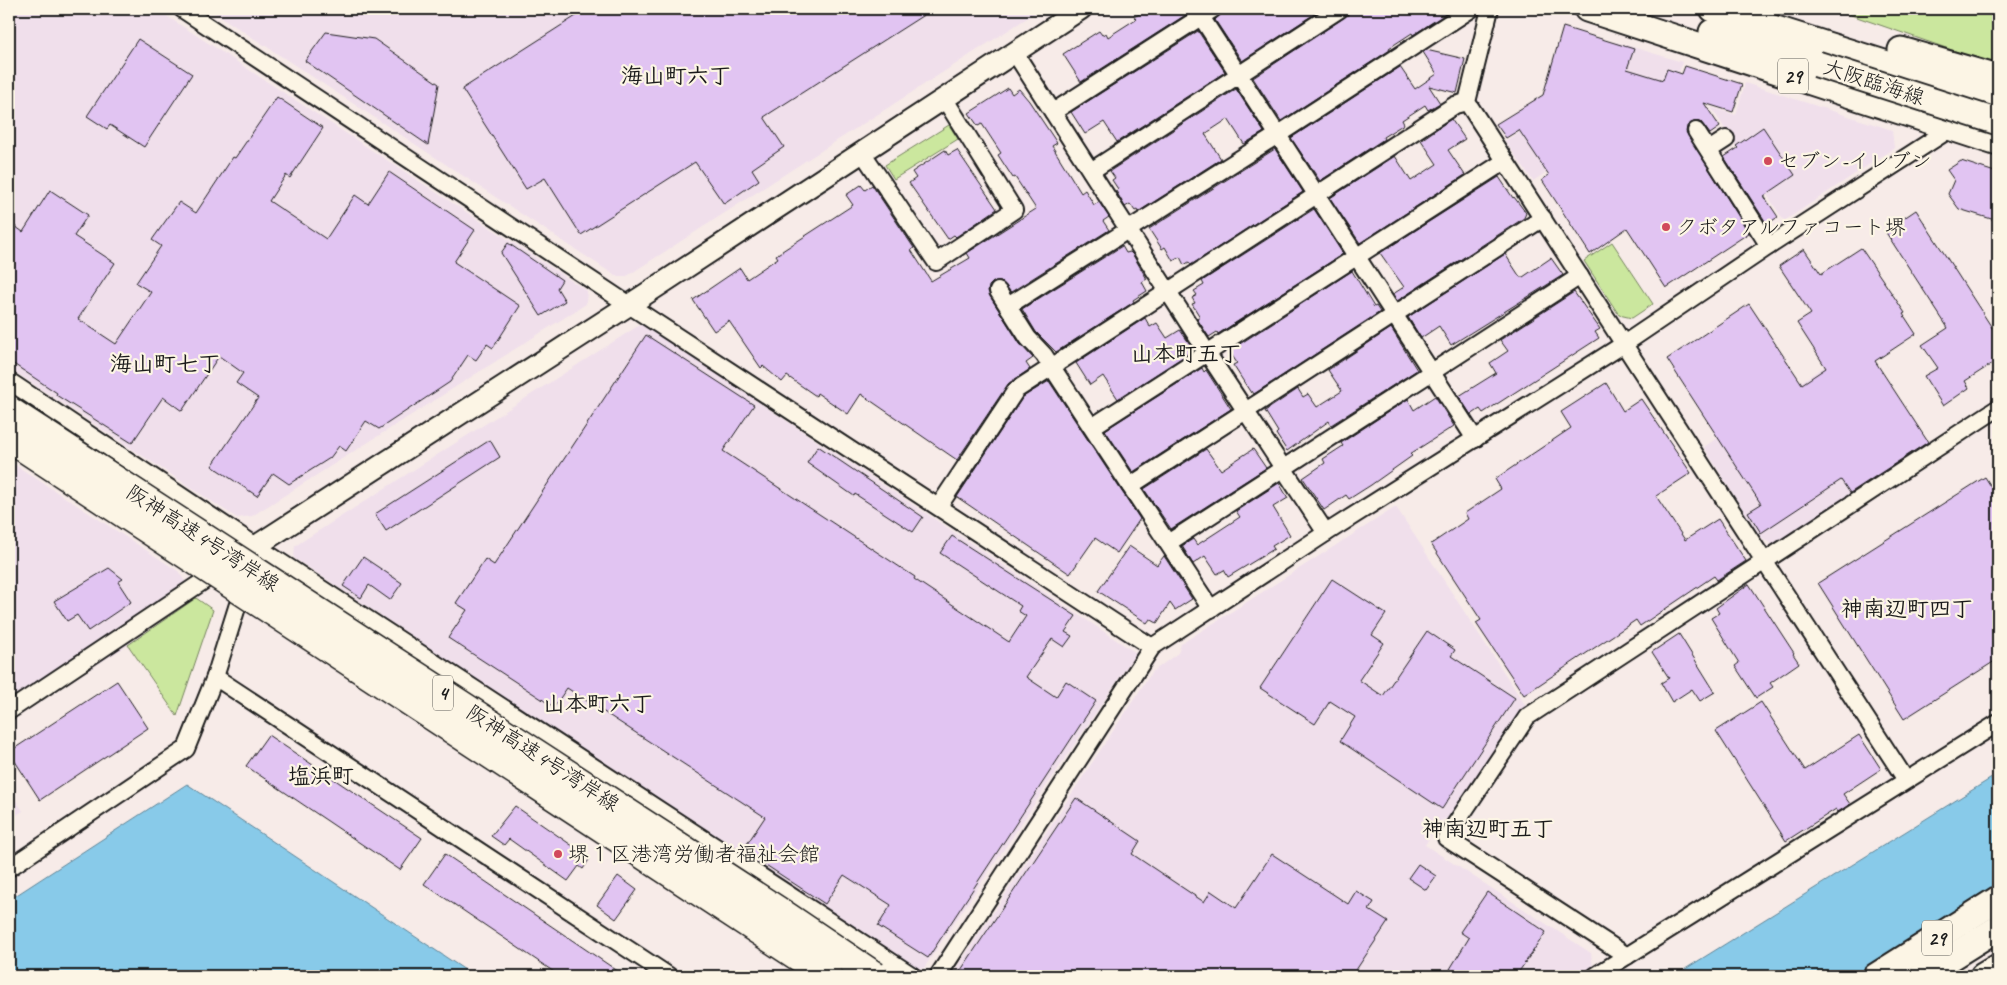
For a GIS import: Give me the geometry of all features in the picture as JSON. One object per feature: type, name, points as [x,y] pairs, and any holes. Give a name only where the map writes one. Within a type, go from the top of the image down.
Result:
[{"type":"highway","name":"阪神高速4号湾岸線","points":[[9,411],[786,916],[875,976]]},
{"type":"highway","name":"阪神高速4号湾岸線","points":[[9,438],[828,976]]},
{"type":"main road","name":"29","points":[[1587,9],[1998,143]]},
{"type":"main road","name":"大阪臨海線","points":[[1635,9],[1998,98]]},
{"type":"main road","name":"大阪臨海線","points":[[1713,9],[1821,54],[1998,122]]},
{"type":"main road","points":[[1768,9],[1861,39],[1998,78]]},
{"type":"main road","name":"29","points":[[1876,976],[1998,899]]},
{"type":"main road","name":"29","points":[[1921,976],[1998,928]]},
{"type":"main road","points":[[1944,976],[1998,941]]},
{"type":"main road","points":[[1983,976],[1998,967]]},
{"type":"street","points":[[182,9],[629,305],[1152,647]]},
{"type":"street","points":[[9,711],[256,546],[1081,9]]},
{"type":"street","points":[[1091,171],[1340,9]]},
{"type":"street","points":[[1008,306],[1279,134],[1471,9]]},
{"type":"street","points":[[1490,9],[1467,102],[1906,780]]},
{"type":"street","points":[[1054,112],[1204,11],[1240,75],[1475,439]]},
{"type":"street","points":[[1015,53],[1282,469],[1326,533]]},
{"type":"street","points":[[862,152],[936,262],[944,257],[1014,210],[944,98]]},
{"type":"street","points":[[939,506],[1016,390],[1455,105],[1467,102]]},
{"type":"street","points":[[938,976],[1152,647],[1326,533],[1624,344],[1769,246],[1950,128],[1998,103]]},
{"type":"street","points":[[1696,131],[1769,246]]},
{"type":"street","points":[[1709,150],[1726,139]]},
{"type":"street","points":[[1092,427],[1505,161]]},
{"type":"street","points":[[1130,486],[1543,218]]},
{"type":"street","points":[[1168,543],[1580,276]]},
{"type":"street","points":[[998,291],[1028,338],[1044,355],[1211,609]]},
{"type":"street","points":[[9,382],[913,976]]},
{"type":"street","points":[[1628,956],[1446,838],[1527,717],[1998,408]]},
{"type":"street","points":[[9,868],[186,749],[215,677],[256,546]]},
{"type":"street","points":[[215,677],[669,976]]},
{"type":"street","points":[[1595,976],[1998,724]]},
{"type":"shaded area","points":[[9,9],[156,9],[587,291],[586,304],[252,516],[237,518],[9,368]]},
{"type":"shaded area","points":[[209,9],[1041,9],[627,276],[616,276]]},
{"type":"shaded area","points":[[1616,42],[1682,62],[1665,124],[1631,116],[1533,181],[1505,141],[1574,97],[1595,103]]},
{"type":"shaded area","points":[[1745,83],[1892,130],[1894,148],[1784,221],[1711,107],[1736,115]]},
{"type":"shaded area","points":[[641,324],[1136,653],[924,968],[914,969],[294,558],[295,546]]},
{"type":"shaded area","points":[[1835,359],[1903,465],[1776,547],[1759,536],[1704,447]]},
{"type":"shaded area","points":[[9,461],[178,571],[196,598],[128,645],[9,720]]},
{"type":"shaded area","points":[[1396,507],[1527,708],[1521,711],[1453,817],[1441,820],[1425,845],[1591,953],[1593,968],[1580,976],[957,976],[956,969],[1152,672],[1178,653],[1181,644]]},
{"type":"shaded area","points":[[9,790],[23,811],[9,820]]},
{"type":"green space","points":[[1833,9],[1998,9],[1998,66],[1854,16]]},
{"type":"green space","points":[[949,125],[958,139],[894,179],[885,165]]},
{"type":"green space","points":[[1612,242],[1653,304],[1632,318],[1619,315],[1584,261]]},
{"type":"green space","points":[[196,598],[213,610],[177,716],[128,645]]},
{"type":"water","points":[[1998,774],[1998,917],[1902,976],[1674,976]]},
{"type":"water","points":[[187,784],[474,976],[9,976],[9,900]]},
{"type":"building","points":[[587,9],[933,9],[764,117],[784,147],[752,169],[759,180],[724,204],[695,162],[581,235],[545,178],[526,189],[462,89]]},
{"type":"building","points":[[1148,9],[1184,9],[1187,14],[1081,82],[1063,54],[1099,31],[1102,35],[1106,33],[1108,37]]},
{"type":"building","points":[[1226,9],[1322,9],[1242,61],[1215,20]]},
{"type":"building","points":[[1350,9],[1453,9],[1413,35],[1412,33],[1389,48],[1390,50],[1281,121],[1253,78],[1345,17]]},
{"type":"building","points":[[1563,27],[1634,49],[1627,69],[1663,80],[1667,69],[1682,74],[1685,66],[1742,84],[1733,112],[1704,103],[1720,127],[1710,134],[1701,122],[1695,121],[1687,126],[1686,132],[1749,233],[1666,288],[1627,228],[1590,254],[1542,180],[1549,175],[1519,130],[1506,138],[1496,124],[1543,95]]},
{"type":"building","points":[[1198,31],[1225,72],[1117,142],[1104,122],[1085,134],[1071,112]]},
{"type":"building","points":[[326,32],[374,39],[439,84],[428,145],[305,61]]},
{"type":"building","points":[[138,39],[192,74],[144,147],[110,125],[107,129],[87,116]]},
{"type":"building","points":[[1426,50],[1465,59],[1457,93],[1429,86],[1440,103],[1428,110],[1425,105],[1402,120],[1404,124],[1383,137],[1384,139],[1320,181],[1291,138],[1400,67],[1415,89],[1437,74],[1423,52]]},
{"type":"building","points":[[1008,88],[1012,94],[1019,89],[1029,101],[1057,143],[1052,146],[1081,193],[1085,190],[1094,205],[1099,202],[1109,217],[1103,221],[1109,230],[1011,292],[1002,282],[993,282],[989,286],[990,296],[1020,344],[1033,358],[1026,363],[1030,369],[1008,384],[957,460],[861,394],[848,414],[817,393],[816,396],[787,376],[782,382],[763,366],[761,368],[729,321],[714,331],[693,300],[740,268],[747,279],[778,258],[776,255],[853,205],[846,195],[861,185],[865,190],[872,185],[914,248],[911,250],[931,281],[970,258],[967,253],[1036,209],[998,155],[1001,153],[982,124],[978,126],[969,113]]},
{"type":"building","points":[[1236,89],[1264,132],[1244,144],[1228,119],[1205,134],[1221,159],[1138,212],[1130,204],[1125,207],[1116,191],[1118,189],[1112,180],[1115,178],[1110,171]]},
{"type":"building","points":[[277,97],[323,128],[290,178],[286,175],[269,201],[326,239],[355,195],[368,204],[389,172],[475,230],[454,262],[520,306],[493,348],[487,344],[476,360],[468,355],[450,382],[379,429],[366,421],[346,451],[339,446],[330,458],[289,484],[273,473],[257,496],[212,466],[258,398],[236,383],[243,373],[219,356],[182,411],[163,397],[132,443],[56,395],[57,393],[9,361],[9,222],[23,232],[50,190],[88,215],[74,236],[115,263],[78,319],[116,344],[151,292],[136,283],[161,246],[152,240],[179,202],[196,213],[233,157],[235,158]]},
{"type":"building","points":[[1451,119],[1465,139],[1448,150],[1465,175],[1360,243],[1330,198],[1395,156],[1411,181],[1437,164],[1421,140]]},
{"type":"building","points":[[1763,127],[1795,175],[1764,196],[1778,217],[1767,224],[1724,157]]},
{"type":"building","points":[[1275,149],[1303,192],[1191,265],[1189,262],[1184,265],[1180,257],[1173,261],[1165,247],[1162,249],[1149,229]]},
{"type":"building","points":[[945,150],[948,155],[957,150],[997,209],[956,237],[954,235],[948,239],[909,183],[916,178],[912,172]]},
{"type":"building","points":[[1961,161],[1998,173],[1998,221],[1959,209],[1948,194],[1954,180],[1947,170]]},
{"type":"building","points":[[1499,177],[1526,213],[1524,218],[1397,301],[1393,294],[1404,287],[1380,253]]},
{"type":"building","points":[[1314,209],[1343,254],[1218,334],[1217,332],[1209,337],[1197,319],[1200,317],[1192,304],[1195,303],[1192,298],[1197,295],[1194,291],[1204,285],[1202,281]]},
{"type":"building","points":[[1916,210],[1998,337],[1998,360],[1965,381],[1969,388],[1943,406],[1924,376],[1938,368],[1922,345],[1948,328],[1885,231]]},
{"type":"building","points":[[508,243],[562,280],[557,288],[565,301],[541,316],[501,253]]},
{"type":"building","points":[[1122,246],[1126,253],[1130,252],[1133,255],[1147,279],[1142,282],[1147,291],[1133,300],[1134,302],[1056,352],[1036,332],[1022,309]]},
{"type":"building","points":[[1861,248],[1905,313],[1903,314],[1916,334],[1875,361],[1928,442],[1850,493],[1841,480],[1761,533],[1748,512],[1761,504],[1667,359],[1749,304],[1802,384],[1826,368],[1797,323],[1811,314],[1779,266],[1804,249],[1821,274]]},
{"type":"building","points":[[1505,254],[1520,277],[1523,277],[1551,258],[1563,275],[1451,345],[1439,326],[1421,338],[1408,317]]},
{"type":"building","points":[[1352,271],[1374,307],[1376,306],[1380,312],[1254,394],[1252,391],[1251,393],[1233,365],[1237,363],[1229,351]]},
{"type":"building","points":[[1574,292],[1600,329],[1595,332],[1599,338],[1483,413],[1480,409],[1471,415],[1459,396],[1496,373],[1490,363],[1508,351],[1500,340]]},
{"type":"building","points":[[1145,318],[1150,327],[1157,323],[1167,338],[1180,330],[1192,347],[1189,349],[1191,352],[1118,399],[1103,376],[1090,385],[1076,363]]},
{"type":"building","points":[[1391,328],[1417,370],[1331,425],[1329,421],[1287,451],[1265,411],[1298,389],[1303,397],[1308,394],[1317,407],[1342,391],[1328,370]]},
{"type":"building","points":[[646,335],[754,405],[723,451],[915,577],[914,579],[1009,642],[1026,616],[1018,611],[1021,606],[940,553],[952,536],[1076,616],[1065,632],[1072,636],[1064,647],[1052,639],[1026,677],[1056,697],[1066,681],[1096,701],[928,958],[878,926],[891,905],[844,875],[825,904],[743,850],[765,817],[567,688],[554,707],[448,638],[467,610],[456,603],[485,559],[494,565]]},
{"type":"building","points":[[1202,368],[1204,372],[1206,370],[1231,409],[1133,472],[1105,430]]},
{"type":"building","points":[[1049,381],[1140,519],[1117,553],[1095,538],[1070,574],[957,497],[1023,397]]},
{"type":"building","points":[[1606,383],[1623,411],[1641,399],[1691,473],[1656,496],[1685,540],[1718,519],[1746,561],[1717,580],[1714,576],[1640,626],[1636,620],[1524,695],[1476,623],[1481,620],[1431,544],[1468,519],[1465,513],[1501,489],[1495,479],[1571,428],[1561,412]]},
{"type":"building","points":[[1435,396],[1454,426],[1410,454],[1412,456],[1371,485],[1349,499],[1346,495],[1324,510],[1303,478],[1325,463],[1323,459],[1343,446],[1341,443],[1408,399],[1414,410]]},
{"type":"building","points":[[490,440],[500,457],[386,531],[375,514]]},
{"type":"building","points":[[818,446],[923,517],[913,532],[855,494],[854,496],[807,463]]},
{"type":"building","points":[[1206,449],[1221,470],[1253,449],[1266,468],[1171,529],[1144,489]]},
{"type":"building","points":[[1985,477],[1998,497],[1998,659],[1904,719],[1818,583]]},
{"type":"building","points":[[1279,483],[1288,498],[1273,507],[1290,535],[1272,546],[1274,549],[1228,577],[1224,570],[1217,574],[1205,556],[1193,564],[1182,546],[1193,539],[1197,545],[1240,517],[1236,511]]},
{"type":"building","points":[[1129,546],[1157,565],[1164,556],[1192,599],[1175,610],[1170,603],[1157,623],[1150,619],[1147,623],[1098,591]]},
{"type":"building","points":[[363,557],[402,583],[390,600],[369,585],[361,598],[343,586]]},
{"type":"building","points":[[109,568],[123,579],[118,582],[131,602],[88,631],[77,615],[67,621],[54,601]]},
{"type":"building","points":[[1332,579],[1386,614],[1372,635],[1384,643],[1359,680],[1383,696],[1427,631],[1455,650],[1451,656],[1515,698],[1442,809],[1340,741],[1355,717],[1330,701],[1315,724],[1260,688]]},
{"type":"building","points":[[1749,584],[1799,663],[1770,683],[1773,687],[1756,698],[1735,666],[1739,663],[1711,618],[1719,613],[1716,608]]},
{"type":"building","points":[[1679,634],[1715,692],[1700,701],[1692,689],[1672,702],[1661,683],[1669,678],[1652,652]]},
{"type":"building","points":[[117,681],[148,728],[40,800],[9,752]]},
{"type":"building","points":[[1761,702],[1805,770],[1859,735],[1881,769],[1843,794],[1850,804],[1838,812],[1836,809],[1786,841],[1716,731]]},
{"type":"building","points":[[268,735],[422,838],[400,870],[246,766]]},
{"type":"building","points":[[1076,798],[1140,841],[1132,854],[1204,902],[1211,891],[1236,908],[1272,854],[1348,904],[1356,891],[1374,902],[1369,910],[1388,922],[1352,976],[957,976]]},
{"type":"building","points":[[515,806],[590,858],[583,869],[579,866],[568,881],[509,839],[504,845],[491,836]]},
{"type":"building","points":[[445,854],[625,976],[560,976],[424,884]]},
{"type":"building","points":[[1418,864],[1436,876],[1426,890],[1408,878]]},
{"type":"building","points":[[618,876],[637,890],[616,919],[597,905]]},
{"type":"building","points":[[1487,892],[1546,932],[1516,976],[1460,976],[1450,969],[1469,938],[1460,932]]},
{"type":"place","name":"セブン-イレブン","points":[[1768,161]]},
{"type":"place","name":"クボタアルファコート堺","points":[[1666,227]]},
{"type":"place","name":"堺１区港湾労働者福祉会館","points":[[558,854]]},
{"type":"district","name":"海山町六丁","points":[[676,75]]},
{"type":"district","name":"山本町五丁","points":[[1186,353]]},
{"type":"district","name":"海山町七丁","points":[[165,363]]},
{"type":"district","name":"神南辺町四丁","points":[[1907,608]]},
{"type":"district","name":"山本町六丁","points":[[598,703]]},
{"type":"district","name":"塩浜町","points":[[321,775]]},
{"type":"district","name":"神南辺町五丁","points":[[1488,828]]}]
